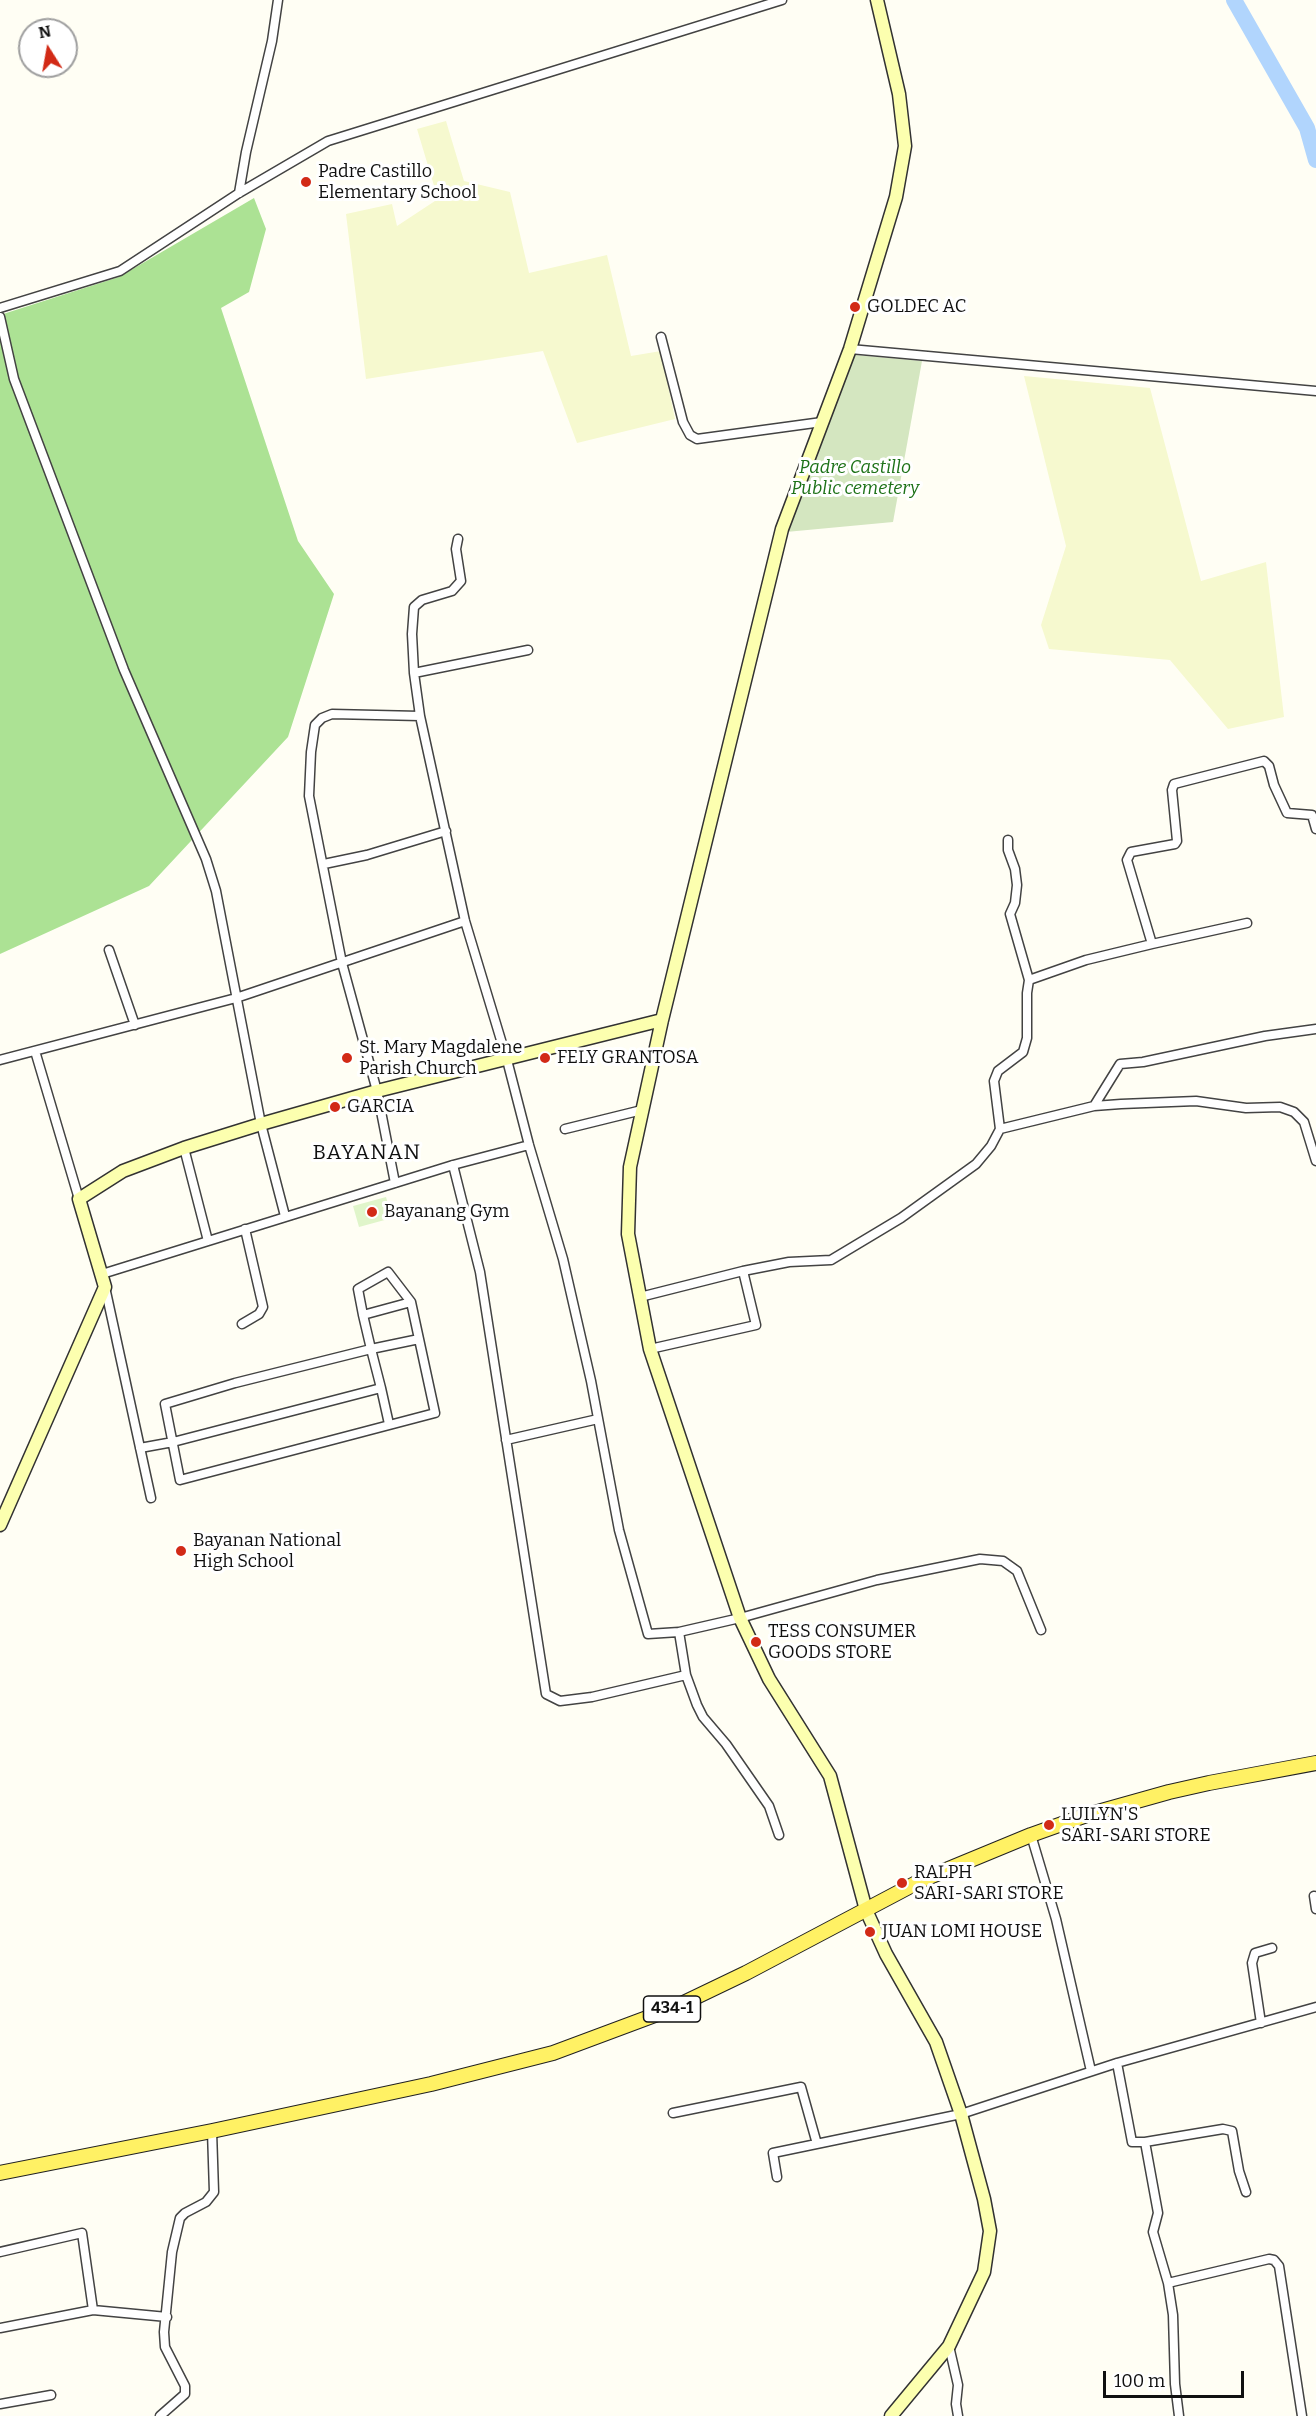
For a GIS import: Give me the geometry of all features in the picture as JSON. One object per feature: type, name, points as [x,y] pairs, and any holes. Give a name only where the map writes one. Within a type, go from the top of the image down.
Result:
[{"type":"main road","name":"434-1","points":[[0,2173],[212,2131],[472,2075],[593,2040],[709,1992],[922,1880],[1031,1835],[1087,1815],[1169,1792],[1316,1763]]},
{"type":"street","points":[[239,193],[246,152],[272,40],[278,0]]},
{"type":"street","points":[[0,309],[120,271],[239,193],[328,141],[782,0]]},
{"type":"street","points":[[877,0],[899,94],[905,146],[896,197],[849,349],[782,529],[642,1110],[630,1167],[628,1234],[650,1349],[740,1618],[769,1678],[830,1776],[866,1910],[886,1954],[936,2042],[961,2114],[984,2199],[990,2231],[984,2272],[949,2346],[891,2416]]},
{"type":"street","points":[[0,317],[14,379],[123,670],[206,859],[216,891],[261,1124],[285,1216]]},
{"type":"street","points":[[661,337],[683,422],[690,435],[697,439],[822,422]]},
{"type":"street","points":[[849,349],[1316,391]]},
{"type":"street","points":[[458,539],[456,549],[461,581],[452,591],[422,600],[414,607],[412,634],[414,673],[420,716],[465,921],[563,1259],[598,1419],[619,1530],[648,1634],[679,1632],[740,1618],[877,1580],[980,1558],[1003,1561],[1017,1570],[1041,1630]]},
{"type":"street","points":[[414,673],[528,650]]},
{"type":"street","points":[[395,1183],[377,1091],[342,963],[309,796],[311,752],[315,724],[332,714],[420,716]]},
{"type":"street","points":[[1152,944],[1127,860],[1131,852],[1175,844],[1177,841],[1172,790],[1174,784],[1264,761],[1269,766],[1274,785],[1287,813],[1312,815],[1316,829]]},
{"type":"street","points":[[324,864],[367,855],[446,831]]},
{"type":"street","points":[[640,1298],[743,1270],[789,1262],[831,1260],[901,1218],[976,1164],[991,1146],[1000,1129],[994,1081],[998,1071],[1023,1052],[1027,1038],[1029,981],[1010,914],[1015,903],[1017,885],[1015,869],[1008,850],[1008,840]]},
{"type":"street","points":[[0,1060],[236,998],[465,921]]},
{"type":"street","points":[[1029,981],[1086,960],[1246,924]]},
{"type":"street","points":[[109,950],[135,1025]]},
{"type":"street","points":[[79,1199],[123,1171],[184,1148],[261,1124],[377,1091],[662,1020]]},
{"type":"street","points":[[1094,1106],[1120,1064],[1143,1062],[1265,1036],[1316,1029]]},
{"type":"street","points":[[35,1051],[102,1274],[151,1498]]},
{"type":"street","points":[[1000,1129],[1094,1106],[1158,1101],[1196,1101],[1246,1108],[1280,1107],[1294,1112],[1304,1122],[1316,1161]]},
{"type":"street","points":[[565,1129],[642,1110]]},
{"type":"street","points":[[102,1274],[453,1165],[529,1145]]},
{"type":"street","points":[[184,1148],[208,1241]]},
{"type":"street","points":[[453,1165],[480,1272],[533,1598],[546,1694],[560,1701],[582,1699],[686,1675]]},
{"type":"street","points":[[242,1324],[259,1314],[263,1307],[245,1229]]},
{"type":"street","points":[[650,1349],[756,1325],[743,1270]]},
{"type":"street","points":[[389,1424],[381,1388],[371,1349],[363,1315],[358,1289],[388,1272],[411,1302],[419,1339],[435,1413],[180,1480],[165,1404],[235,1383],[371,1349],[419,1339]]},
{"type":"street","points":[[0,1525],[105,1287]]},
{"type":"street","points":[[363,1315],[411,1302]]},
{"type":"street","points":[[140,1448],[173,1442],[381,1388]]},
{"type":"street","points":[[506,1440],[598,1419]]},
{"type":"street","points":[[679,1632],[686,1675],[703,1717],[726,1744],[769,1806],[779,1835]]},
{"type":"street","points":[[1031,1835],[1056,1919],[1091,2071]]},
{"type":"street","points":[[1314,1896],[1316,1909]]},
{"type":"street","points":[[1261,2023],[1252,1963],[1255,1953],[1272,1948]]},
{"type":"street","points":[[777,2178],[773,2153],[961,2114],[1117,2063],[1316,2007]]},
{"type":"street","points":[[1117,2063],[1132,2142],[1145,2142],[1223,2129],[1232,2131],[1239,2171],[1246,2192]]},
{"type":"street","points":[[673,2113],[801,2087],[817,2144]]},
{"type":"street","points":[[160,2416],[185,2394],[185,2386],[165,2347],[164,2332],[172,2252],[180,2218],[185,2212],[206,2202],[214,2192],[212,2131]]},
{"type":"street","points":[[1145,2142],[1158,2213],[1153,2232],[1168,2283],[1173,2315],[1175,2385],[1179,2416]]},
{"type":"street","points":[[0,2252],[82,2233],[93,2310]]},
{"type":"street","points":[[1168,2283],[1269,2259],[1274,2260],[1279,2266],[1302,2416]]},
{"type":"street","points":[[0,2328],[93,2310],[167,2317]]},
{"type":"street","points":[[949,2346],[958,2385],[956,2404],[958,2416]]},
{"type":"street","points":[[0,2404],[51,2395]]},
{"type":"green space","points":[[446,121],[464,181],[510,192],[529,273],[607,255],[631,356],[661,351],[675,419],[577,443],[543,351],[366,379],[346,214],[392,204],[397,226],[438,199],[417,129]]},
{"type":"green space","points":[[254,198],[266,229],[249,292],[221,308],[298,541],[334,594],[288,737],[149,886],[0,954],[0,315],[119,277]]},
{"type":"green space","name":"Padre Castillo Public cemetery","points":[[855,355],[922,361],[893,522],[786,532]]},
{"type":"green space","points":[[1024,376],[1150,388],[1201,581],[1266,562],[1284,717],[1228,729],[1170,660],[1049,649],[1041,625],[1066,546]]},
{"type":"green space","name":"Bayanang Gym","points":[[386,1197],[392,1218],[359,1227],[353,1206]]},
{"type":"waterway","points":[[1234,0],[1307,128],[1316,160]]},
{"type":"place","name":"Padre Castillo Elementary School","points":[[306,182]]},
{"type":"place","name":"GOLDEC AC","points":[[855,307]]},
{"type":"place","name":"St. Mary Magdalene Parish Church","points":[[347,1058]]},
{"type":"place","name":"FELY GRANTOSA","points":[[545,1058]]},
{"type":"place","name":"GARCIA","points":[[335,1107]]},
{"type":"place","name":"Bayanang Gym","points":[[372,1212]]},
{"type":"place","name":"Bayanan National High School","points":[[181,1551]]},
{"type":"place","name":"TESS CONSUMER GOODS STORE","points":[[756,1642]]},
{"type":"place","name":"LUILYN'S SARI-SARI STORE","points":[[1049,1825]]},
{"type":"place","name":"RALPH SARI-SARI STORE","points":[[902,1883]]},
{"type":"place","name":"JUAN LOMI HOUSE","points":[[870,1932]]},
{"type":"district","name":"BAYANAN","points":[[367,1153]]}]
